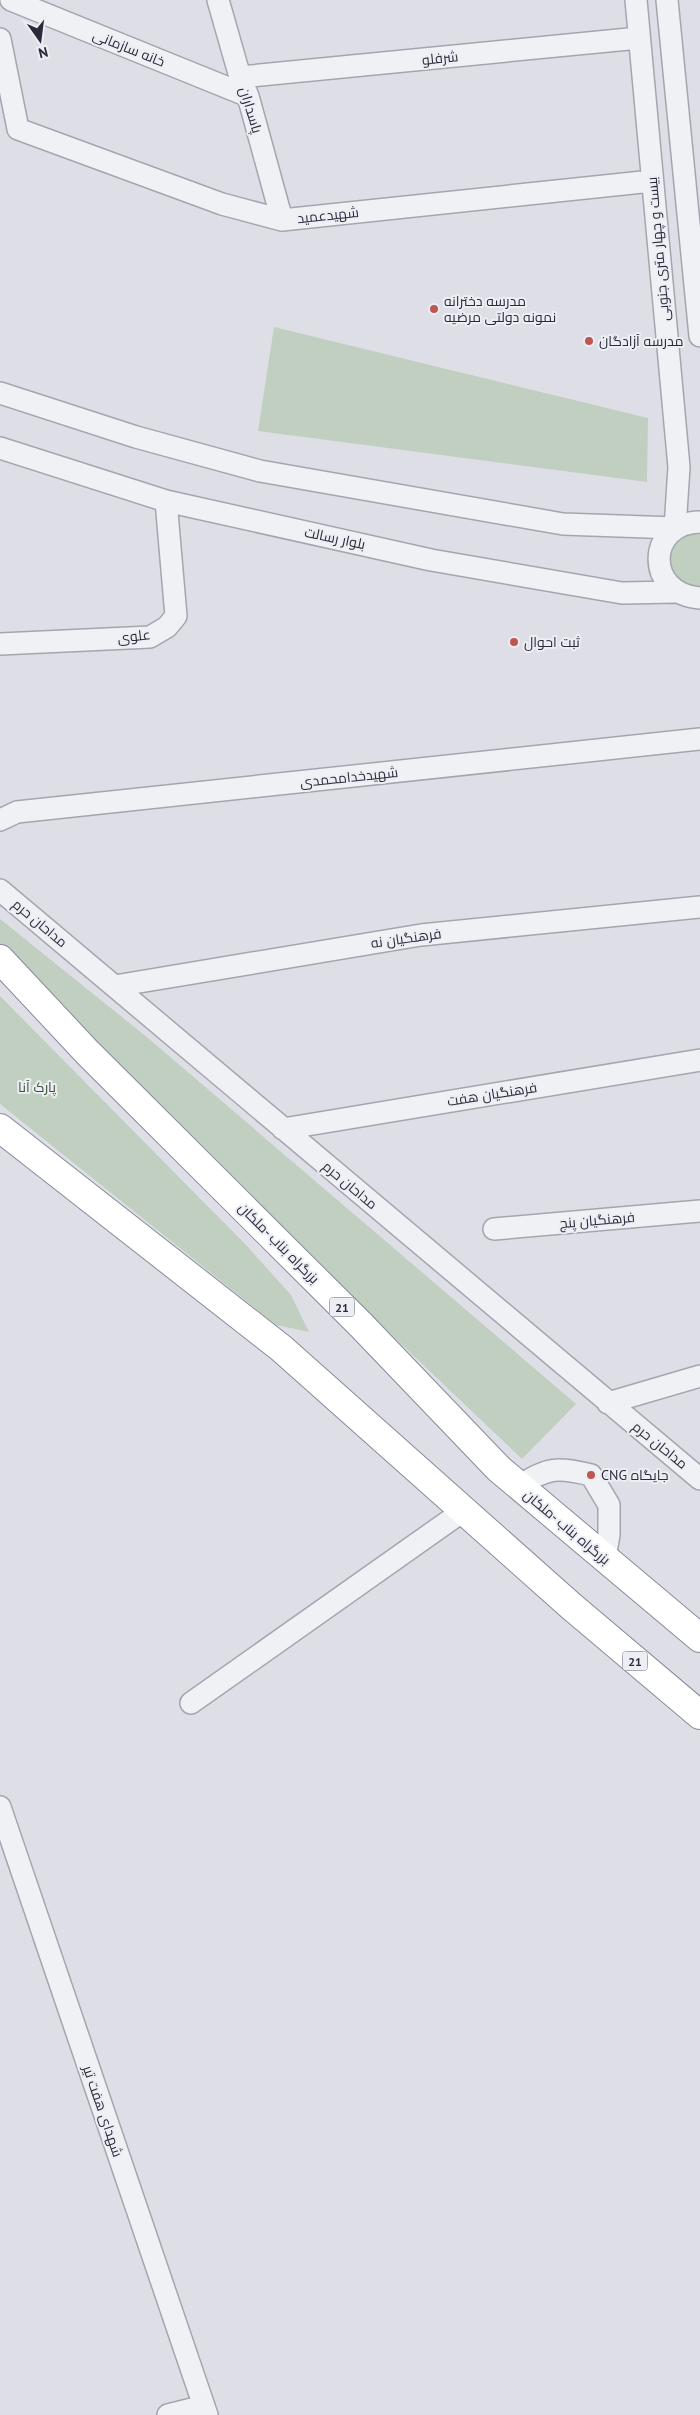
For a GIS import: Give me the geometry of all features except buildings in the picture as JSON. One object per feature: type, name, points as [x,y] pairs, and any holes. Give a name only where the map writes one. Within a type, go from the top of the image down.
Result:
[{"type":"highway","name":"بزرگراه بناب -ملکان","points":[[0,959],[87,1052],[361,1325],[498,1469],[700,1638]]},
{"type":"highway","name":"21","points":[[0,1128],[280,1348],[571,1606],[700,1715]]},
{"type":"street","name":"خانه سازمانی","points":[[11,0],[244,87]]},
{"type":"street","name":"پاسداران","points":[[218,0],[282,220]]},
{"type":"street","name":"بیست و چهار متری جنوبی","points":[[636,0],[679,467],[675,528]]},
{"type":"street","points":[[667,0],[700,336]]},
{"type":"street","name":"شرفلو","points":[[244,87],[639,38]]},
{"type":"street","name":"شهیدعمید","points":[[0,39],[18,129],[222,204],[282,220],[652,181]]},
{"type":"street","points":[[0,393],[136,438],[260,471],[562,524],[675,528]]},
{"type":"street","name":"بلوار رسالت","points":[[0,448],[166,502],[431,560],[622,592],[676,592],[688,597],[700,598]]},
{"type":"street","name":"علوی","points":[[0,644],[150,637],[167,627],[176,616],[166,502]]},
{"type":"street","points":[[676,592],[667,584],[661,573],[658,560],[663,542],[675,528],[686,523],[700,522]]},
{"type":"street","name":"شهیدخدامحمدی","points":[[0,820],[17,812],[700,739]]},
{"type":"street","name":"مداحان حرم","points":[[0,890],[700,1479]]},
{"type":"street","name":"فرهنگیان نه","points":[[115,986],[421,935],[700,907]]},
{"type":"street","name":"فرهنگیان هفت","points":[[283,1129],[700,1060]]},
{"type":"street","name":"فرهنگیان پنج","points":[[494,1229],[700,1211]]},
{"type":"street","points":[[608,1403],[700,1376]]},
{"type":"street","points":[[519,1486],[539,1473],[566,1469],[591,1475],[609,1505],[609,1535],[605,1558]]},
{"type":"street","points":[[192,1702],[463,1511]]},
{"type":"street","name":"شهدای هفت تیر","points":[[0,1807],[206,2410]]},
{"type":"street","points":[[168,2415],[206,2410]]},
{"type":"green space","points":[[274,327],[648,418],[647,482],[258,431]]},
{"type":"green space","points":[[700,532],[700,588],[679,583],[669,567],[673,546],[679,538]]},
{"type":"green space","points":[[0,919],[148,1038],[576,1404],[522,1459],[255,1205],[0,946]]},
{"type":"green space","name":"پارک آنا","points":[[0,996],[246,1245],[291,1295],[309,1332],[276,1325],[0,1104]]},
{"type":"place","name":"مدرسه دخترانه نمونه دولتی مرضیه","points":[[434,309]]},
{"type":"place","name":"مدرسه آزادگان","points":[[589,341]]},
{"type":"place","name":"ثبت احوال","points":[[514,642]]},
{"type":"place","name":"CNG جایگاه","points":[[591,1475]]}]
